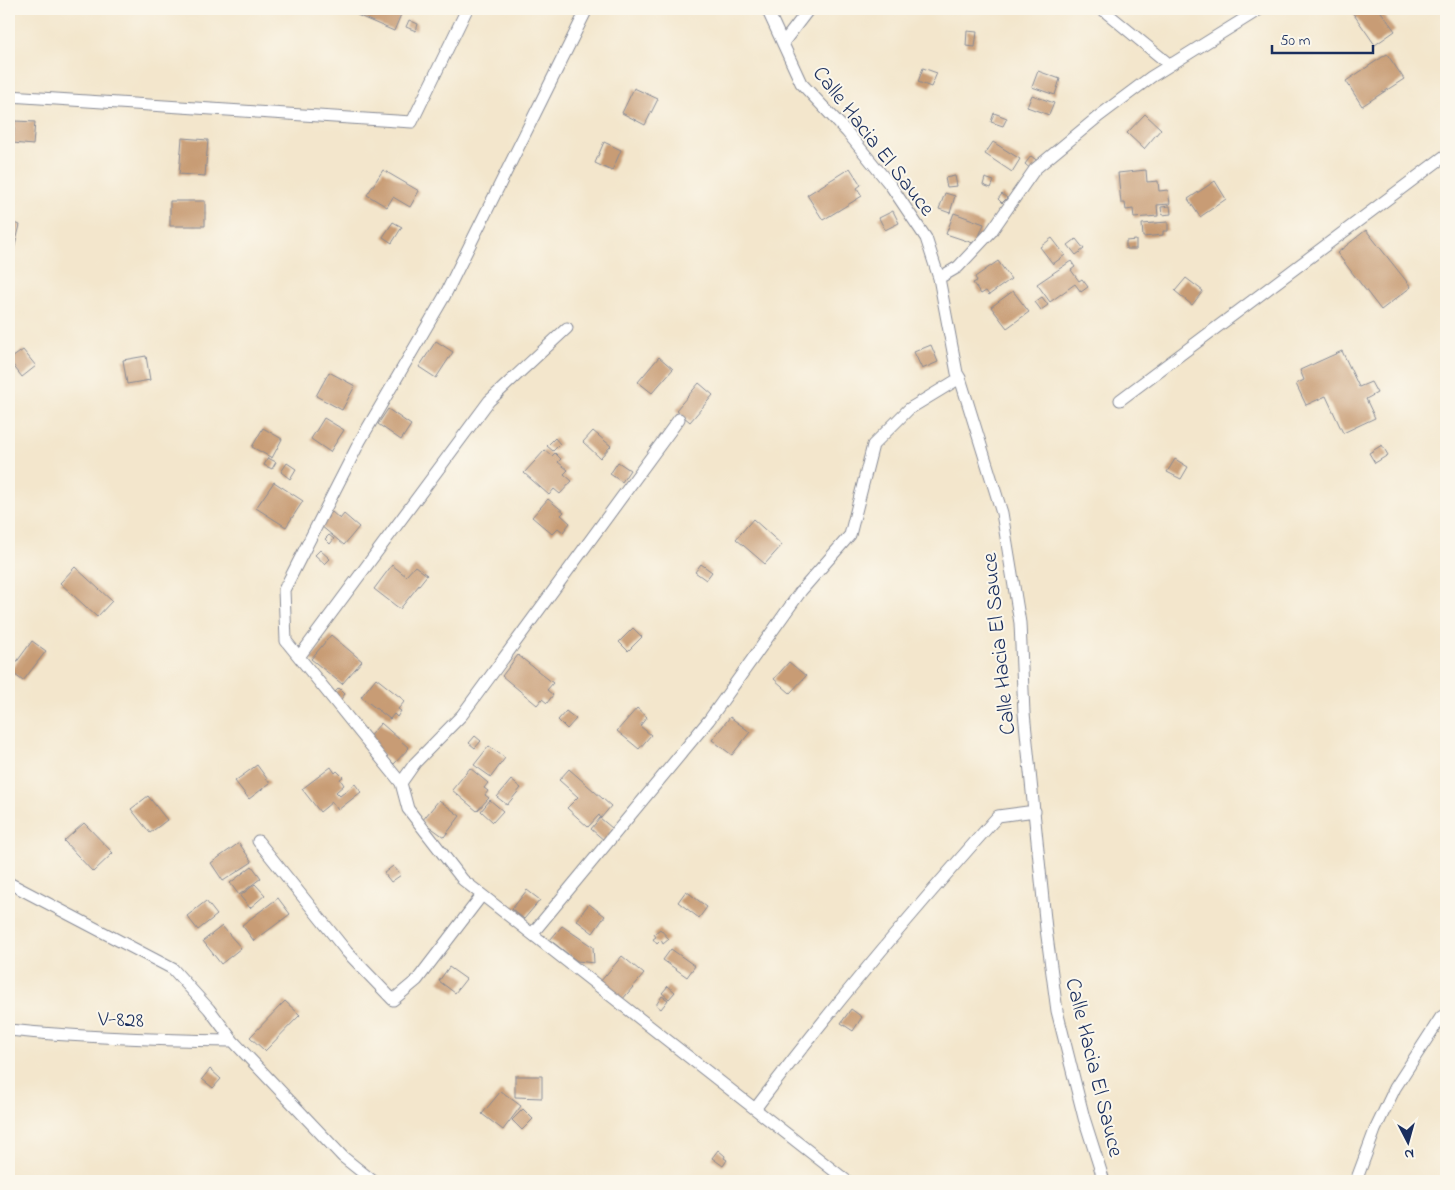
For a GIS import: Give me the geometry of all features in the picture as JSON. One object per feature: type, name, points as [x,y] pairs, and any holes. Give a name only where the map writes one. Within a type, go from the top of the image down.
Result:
[{"type":"street","points":[[9,96],[412,122],[467,9]]},
{"type":"street","points":[[587,9],[444,297],[360,441],[284,590],[286,641],[401,783],[408,809],[463,880],[847,1181]]},
{"type":"street","name":"Calle Hacia El Sauce","points":[[767,9],[801,83],[847,132],[892,186],[926,238],[940,278],[957,373],[1002,513],[1020,623],[1024,713],[1046,929],[1057,1011],[1084,1118],[1104,1181]]},
{"type":"street","points":[[783,43],[809,9]]},
{"type":"street","points":[[1102,9],[1170,65]]},
{"type":"street","points":[[940,278],[958,268],[991,232],[1035,169],[1099,116],[1151,77],[1260,9]]},
{"type":"street","points":[[1120,400],[1446,155]]},
{"type":"street","points":[[299,657],[489,401],[567,328]]},
{"type":"street","points":[[532,934],[709,720],[801,591],[850,535],[873,445],[910,409],[960,378]]},
{"type":"street","points":[[401,783],[415,763],[462,714],[679,419]]},
{"type":"street","points":[[755,1109],[797,1053],[921,903],[998,816],[1035,811]]},
{"type":"street","points":[[258,840],[347,952],[393,1000],[417,980],[482,895]]},
{"type":"street","points":[[9,883],[173,970],[210,1009],[232,1041],[343,1157],[373,1181]]},
{"type":"street","points":[[1356,1181],[1374,1130],[1395,1088],[1445,1015]]},
{"type":"street","name":"V-828","points":[[9,1030],[141,1040],[232,1041]]},
{"type":"building","points":[[360,9],[394,9],[402,12],[394,31],[357,15]]},
{"type":"building","points":[[1350,9],[1379,9],[1395,31],[1375,45]]},
{"type":"building","points":[[409,20],[418,24],[416,31],[406,27]]},
{"type":"building","points":[[967,31],[977,32],[975,47],[966,46]]},
{"type":"building","points":[[1387,54],[1404,79],[1362,106],[1346,81]]},
{"type":"building","points":[[923,68],[937,73],[931,87],[918,82]]},
{"type":"building","points":[[1038,71],[1060,79],[1055,95],[1032,87]]},
{"type":"building","points":[[634,88],[658,99],[645,125],[622,113]]},
{"type":"building","points":[[1032,95],[1054,103],[1049,115],[1027,107]]},
{"type":"building","points":[[994,113],[1007,118],[1003,126],[991,122]]},
{"type":"building","points":[[1145,114],[1161,129],[1144,149],[1127,133]]},
{"type":"building","points":[[15,121],[35,122],[33,145],[13,143]]},
{"type":"building","points":[[182,138],[208,140],[205,176],[179,174]]},
{"type":"building","points":[[604,142],[621,150],[612,171],[595,163]]},
{"type":"building","points":[[993,142],[1020,159],[1012,172],[985,154]]},
{"type":"building","points":[[1031,156],[1039,162],[1033,171],[1025,164]]},
{"type":"building","points":[[850,168],[861,185],[857,188],[862,196],[823,220],[807,195]]},
{"type":"building","points":[[383,170],[419,191],[410,207],[393,197],[387,207],[367,195]]},
{"type":"building","points":[[1146,170],[1147,182],[1158,181],[1159,191],[1168,190],[1170,204],[1157,205],[1158,216],[1134,218],[1133,209],[1126,210],[1125,203],[1121,203],[1118,173]]},
{"type":"building","points":[[955,176],[957,186],[947,187],[945,178]]},
{"type":"building","points":[[985,178],[994,181],[991,188],[983,185]]},
{"type":"building","points":[[1215,181],[1226,199],[1200,217],[1188,199]]},
{"type":"building","points":[[945,193],[955,196],[950,213],[939,209]]},
{"type":"building","points":[[1002,194],[1007,198],[1002,203],[998,199]]},
{"type":"building","points":[[170,201],[205,201],[205,226],[170,226]]},
{"type":"building","points":[[1170,206],[1171,214],[1162,215],[1161,207]]},
{"type":"building","points":[[893,211],[899,223],[885,230],[879,218]]},
{"type":"building","points":[[954,213],[984,224],[976,244],[946,234]]},
{"type":"building","points":[[9,222],[20,225],[9,270]]},
{"type":"building","points":[[393,222],[402,227],[392,243],[383,237]]},
{"type":"building","points":[[1168,222],[1168,231],[1163,231],[1163,235],[1143,237],[1142,224]]},
{"type":"building","points":[[1366,230],[1411,287],[1381,310],[1337,253]]},
{"type":"building","points":[[1052,238],[1065,255],[1053,264],[1040,247]]},
{"type":"building","points":[[1076,239],[1084,249],[1076,255],[1068,245]]},
{"type":"building","points":[[1136,240],[1136,249],[1126,249],[1126,241]]},
{"type":"building","points":[[998,261],[1011,279],[989,295],[986,291],[981,294],[973,283],[977,281],[975,277]]},
{"type":"building","points":[[1071,261],[1075,267],[1071,270],[1079,281],[1082,279],[1088,287],[1081,292],[1075,284],[1050,302],[1037,284]]},
{"type":"building","points":[[1186,278],[1203,291],[1192,305],[1175,291]]},
{"type":"building","points":[[1013,291],[1029,312],[1007,328],[991,307]]},
{"type":"building","points":[[1042,297],[1048,305],[1041,310],[1035,302]]},
{"type":"building","points":[[436,341],[453,352],[436,378],[419,367]]},
{"type":"building","points":[[931,345],[938,362],[922,369],[914,352]]},
{"type":"building","points":[[23,350],[36,366],[22,377],[9,360]]},
{"type":"building","points":[[1342,351],[1359,387],[1371,382],[1377,393],[1366,399],[1375,418],[1343,433],[1326,396],[1306,405],[1296,384],[1304,380],[1300,370]]},
{"type":"building","points":[[146,356],[150,380],[127,384],[123,360]]},
{"type":"building","points":[[659,357],[673,369],[652,393],[638,382]]},
{"type":"building","points":[[329,372],[355,386],[342,410],[316,396]]},
{"type":"building","points":[[699,383],[713,395],[690,422],[676,410]]},
{"type":"building","points":[[388,409],[411,425],[401,440],[378,424]]},
{"type":"building","points":[[324,418],[344,430],[330,452],[311,439]]},
{"type":"building","points":[[263,428],[282,439],[272,458],[252,447]]},
{"type":"building","points":[[593,431],[611,446],[600,458],[583,442]]},
{"type":"building","points":[[555,438],[560,444],[553,451],[547,446]]},
{"type":"building","points":[[1382,445],[1388,455],[1375,463],[1369,453]]},
{"type":"building","points":[[545,450],[552,456],[555,453],[561,459],[558,462],[568,470],[564,474],[572,481],[560,494],[554,489],[549,495],[524,473]]},
{"type":"building","points":[[268,458],[276,462],[272,469],[264,465]]},
{"type":"building","points":[[1175,459],[1188,467],[1181,479],[1167,472]]},
{"type":"building","points":[[618,462],[630,470],[622,482],[610,474]]},
{"type":"building","points":[[287,463],[296,469],[290,479],[281,472]]},
{"type":"building","points":[[274,482],[303,501],[286,527],[256,508]]},
{"type":"building","points":[[548,499],[564,512],[561,515],[570,523],[563,532],[558,528],[552,534],[532,517]]},
{"type":"building","points":[[332,512],[340,519],[344,514],[359,527],[344,545],[321,526]]},
{"type":"building","points":[[753,519],[782,545],[765,564],[736,539]]},
{"type":"building","points":[[329,535],[334,539],[330,544],[325,539]]},
{"type":"building","points":[[320,550],[330,559],[325,564],[315,555]]},
{"type":"building","points":[[701,564],[712,572],[706,580],[695,572]]},
{"type":"building","points":[[392,565],[406,576],[415,566],[427,575],[400,609],[374,589]]},
{"type":"building","points":[[75,567],[112,601],[97,617],[60,583]]},
{"type":"building","points":[[633,628],[642,637],[628,651],[619,642]]},
{"type":"building","points":[[331,635],[362,661],[342,684],[311,659]]},
{"type":"building","points":[[32,641],[46,651],[23,681],[10,671]]},
{"type":"building","points":[[518,655],[553,683],[547,690],[553,695],[547,703],[542,699],[537,705],[502,676]]},
{"type":"building","points":[[789,662],[806,676],[790,693],[774,679]]},
{"type":"building","points":[[376,678],[405,701],[398,709],[401,711],[397,717],[394,714],[390,719],[361,697]]},
{"type":"building","points":[[339,688],[345,694],[341,699],[334,693]]},
{"type":"building","points":[[637,708],[647,717],[640,726],[651,735],[639,749],[617,731]]},
{"type":"building","points":[[566,711],[576,719],[567,729],[558,720]]},
{"type":"building","points":[[730,717],[750,732],[732,755],[712,740]]},
{"type":"building","points":[[381,723],[409,748],[394,764],[366,740]]},
{"type":"building","points":[[475,736],[481,741],[475,748],[469,743]]},
{"type":"building","points":[[489,746],[505,758],[491,777],[474,765]]},
{"type":"building","points":[[257,765],[270,783],[249,799],[235,781]]},
{"type":"building","points":[[331,767],[335,773],[337,771],[343,777],[340,779],[344,785],[336,792],[340,796],[355,784],[361,792],[338,810],[332,802],[320,812],[302,789]]},
{"type":"building","points":[[470,768],[488,783],[484,788],[488,791],[485,795],[489,798],[477,811],[452,790]]},
{"type":"building","points":[[569,769],[611,806],[601,818],[599,815],[588,827],[567,808],[578,797],[559,780]]},
{"type":"building","points":[[511,780],[521,788],[507,805],[497,797]]},
{"type":"building","points":[[148,796],[167,820],[150,833],[131,809]]},
{"type":"building","points":[[439,800],[460,816],[444,837],[422,821]]},
{"type":"building","points":[[490,800],[503,811],[493,822],[481,811]]},
{"type":"building","points":[[600,818],[612,828],[609,831],[612,834],[605,841],[591,829]]},
{"type":"building","points":[[84,823],[113,853],[93,872],[64,841]]},
{"type":"building","points":[[239,843],[252,862],[223,881],[211,863]]},
{"type":"building","points":[[252,866],[261,878],[239,895],[230,883]]},
{"type":"building","points":[[393,866],[401,875],[391,882],[384,873]]},
{"type":"building","points":[[255,884],[265,895],[250,908],[240,896]]},
{"type":"building","points":[[527,890],[540,900],[524,919],[512,909]]},
{"type":"building","points":[[686,891],[707,907],[699,918],[678,902]]},
{"type":"building","points":[[278,898],[290,914],[254,941],[242,925]]},
{"type":"building","points":[[206,901],[217,915],[198,930],[187,916]]},
{"type":"building","points":[[589,904],[605,916],[593,933],[576,920]]},
{"type":"building","points":[[222,926],[241,948],[221,964],[203,941]]},
{"type":"building","points":[[562,926],[593,947],[594,963],[577,961],[550,940]]},
{"type":"building","points":[[660,929],[669,939],[663,944],[661,940],[657,944],[653,939],[656,937],[654,934]]},
{"type":"building","points":[[671,949],[695,966],[687,977],[663,960]]},
{"type":"building","points":[[622,956],[644,974],[622,1000],[600,982]]},
{"type":"building","points":[[449,967],[466,979],[455,993],[439,981]]},
{"type":"building","points":[[668,986],[675,992],[669,999],[662,993]]},
{"type":"building","points":[[662,996],[668,1000],[661,1009],[656,1005]]},
{"type":"building","points":[[285,1001],[300,1015],[265,1051],[250,1037]]},
{"type":"building","points":[[851,1009],[862,1017],[853,1031],[841,1023]]},
{"type":"building","points":[[210,1069],[221,1079],[213,1088],[202,1079]]},
{"type":"building","points":[[515,1076],[542,1076],[542,1098],[515,1097]]},
{"type":"building","points":[[501,1091],[521,1106],[503,1130],[482,1114]]},
{"type":"building","points":[[523,1109],[533,1119],[522,1130],[512,1120]]},
{"type":"building","points":[[718,1150],[727,1160],[723,1166],[712,1158]]}]
